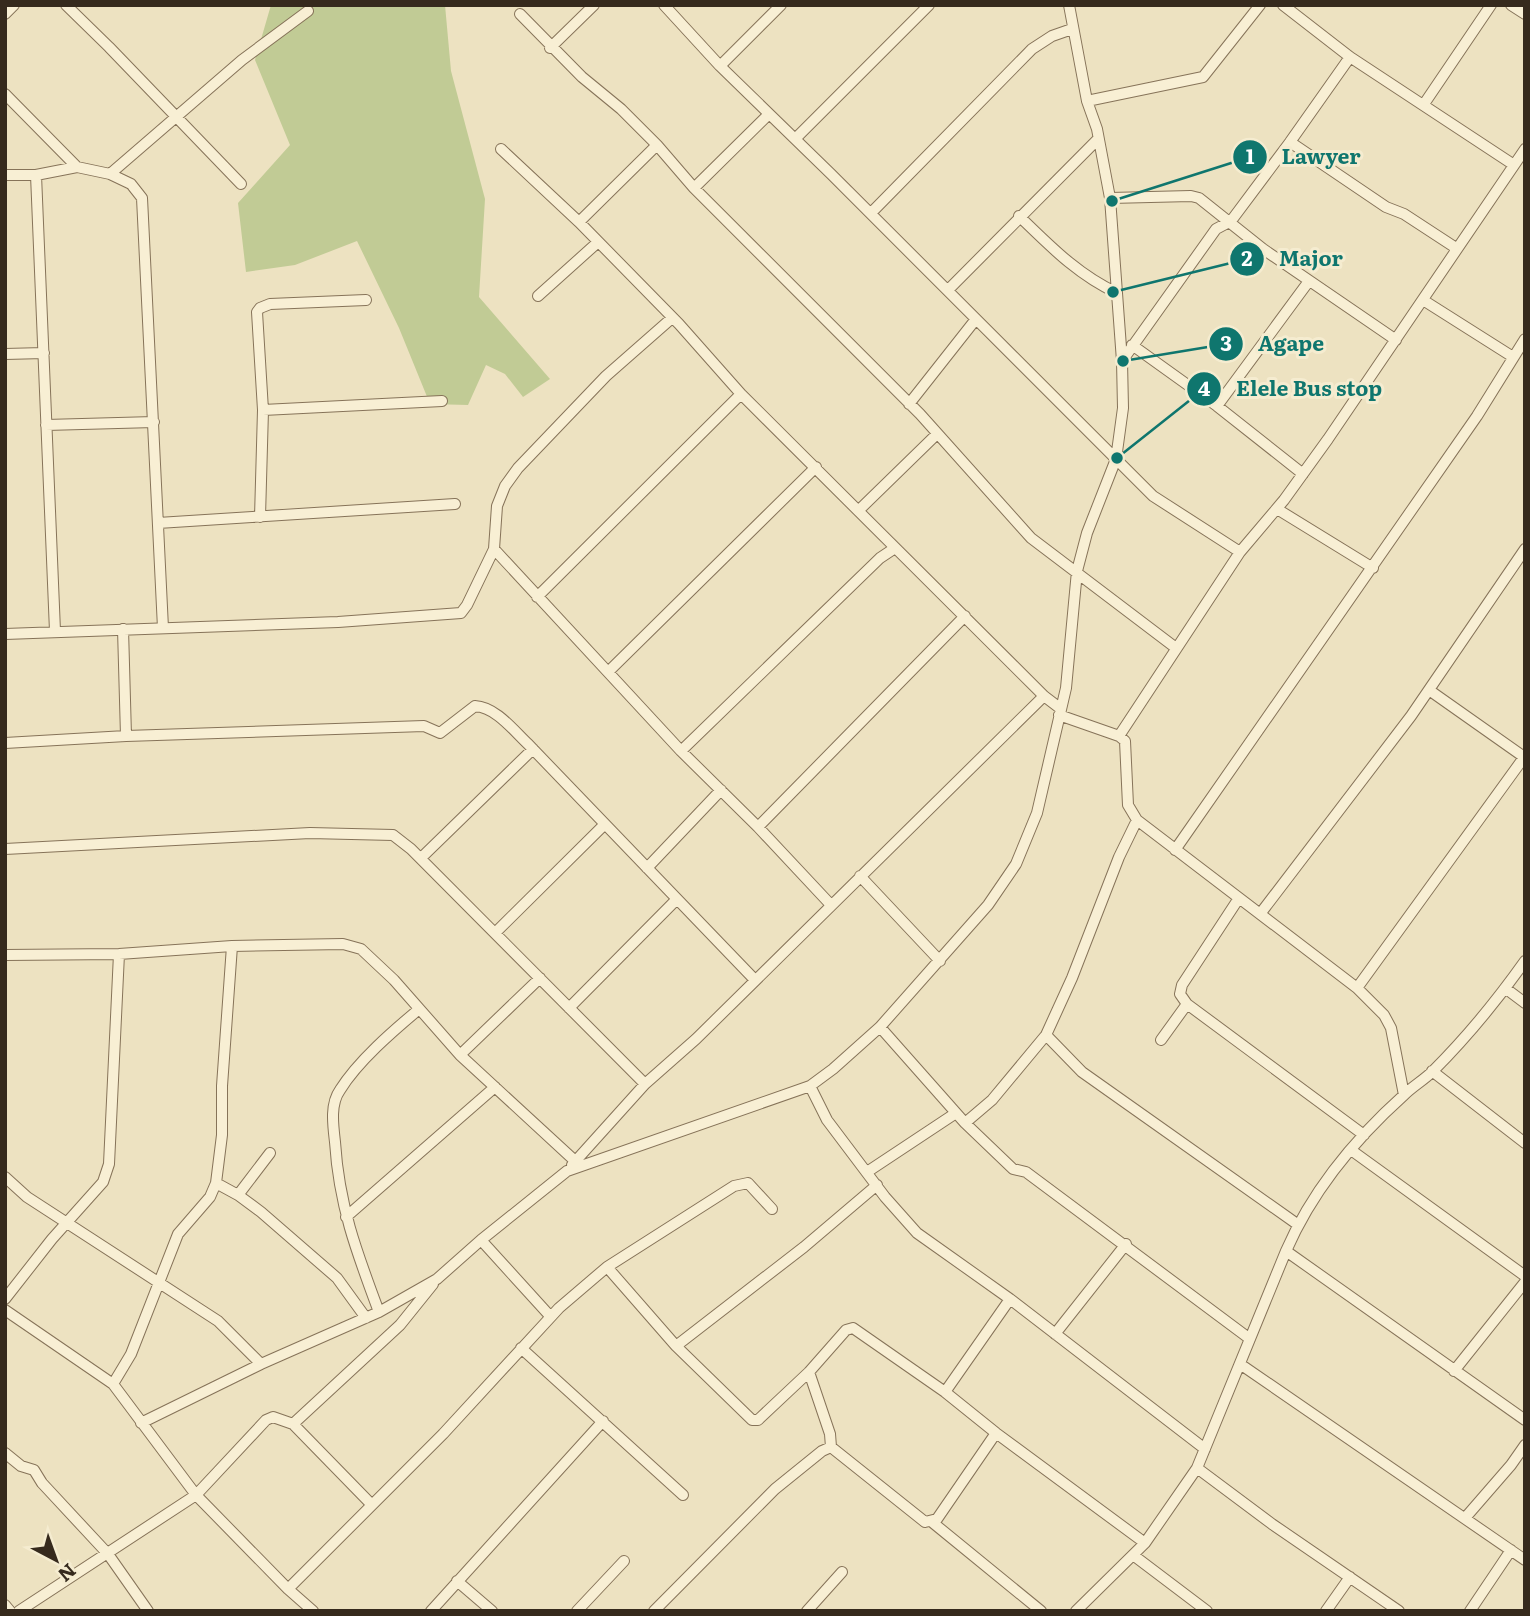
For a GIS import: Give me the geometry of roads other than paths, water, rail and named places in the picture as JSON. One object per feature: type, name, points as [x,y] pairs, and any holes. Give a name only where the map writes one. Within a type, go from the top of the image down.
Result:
[{"type":"street","points":[[5,14],[14,5]]},
{"type":"street","points":[[66,5],[241,184]]},
{"type":"street","points":[[550,48],[594,5]]},
{"type":"street","points":[[664,5],[720,66],[1153,496],[1240,552]]},
{"type":"street","points":[[720,66],[781,5]]},
{"type":"street","points":[[795,139],[929,5]]},
{"type":"street","points":[[567,1171],[810,1086],[880,1027],[988,905],[1016,864],[1037,813],[1068,671],[1077,571],[1087,533],[1116,459],[1123,408],[1110,198],[1097,129],[1087,101],[1069,5]]},
{"type":"street","points":[[1087,101],[1203,77],[1260,5]]},
{"type":"street","points":[[1283,5],[1350,57],[1514,165]]},
{"type":"street","points":[[1511,5],[1525,14]]},
{"type":"street","points":[[1424,104],[1485,7]]},
{"type":"street","points":[[110,174],[242,60],[308,11]]},
{"type":"street","points":[[520,14],[550,48],[621,109],[657,145],[694,188],[909,404],[1031,538],[1176,648]]},
{"type":"street","points":[[871,213],[1032,49],[1052,36],[1072,29]]},
{"type":"street","points":[[1122,361],[1216,229],[1231,221],[1350,57]]},
{"type":"street","points":[[5,94],[77,167]]},
{"type":"street","points":[[694,188],[769,114]]},
{"type":"street","points":[[948,290],[1098,139]]},
{"type":"street","points":[[1290,142],[1386,208],[1404,214],[1456,248]]},
{"type":"street","points":[[579,222],[657,145]]},
{"type":"street","points":[[501,149],[579,222],[741,394],[1060,712],[1119,736],[1125,741],[1128,805],[1138,820],[1357,988],[1384,1015],[1391,1028],[1404,1095]]},
{"type":"street","points":[[1119,736],[1240,552],[1303,474],[1525,149]]},
{"type":"street","points":[[5,175],[36,176],[77,167],[110,174],[131,184],[142,198],[163,628]]},
{"type":"street","points":[[36,176],[55,631]]},
{"type":"street","points":[[1110,198],[1199,198],[1263,248],[1396,340]]},
{"type":"street","points":[[1019,216],[1074,269],[1094,283],[1117,293]]},
{"type":"street","points":[[538,296],[597,243]]},
{"type":"street","points":[[1217,406],[1309,281]]},
{"type":"street","points":[[260,517],[263,410],[256,318],[260,308],[270,304],[366,300]]},
{"type":"street","points":[[1423,300],[1513,357]]},
{"type":"street","points":[[5,634],[338,622],[461,613],[494,549],[497,506],[505,486],[518,468],[606,376],[672,318]]},
{"type":"street","points":[[909,404],[976,319]]},
{"type":"street","points":[[1175,850],[1373,568],[1477,416],[1525,339]]},
{"type":"street","points":[[1132,345],[1217,406],[1303,474]]},
{"type":"street","points":[[5,354],[44,353]]},
{"type":"street","points":[[537,597],[741,394]]},
{"type":"street","points":[[263,410],[442,401]]},
{"type":"street","points":[[46,425],[154,422]]},
{"type":"street","points":[[859,510],[937,434]]},
{"type":"street","points":[[608,673],[816,467]]},
{"type":"street","points":[[158,523],[455,504]]},
{"type":"street","points":[[1277,509],[1373,568]]},
{"type":"street","points":[[880,558],[885,538]]},
{"type":"street","points":[[681,751],[880,558],[895,548]]},
{"type":"street","points":[[494,549],[681,751],[758,827],[831,905]]},
{"type":"street","points":[[1260,914],[1429,690],[1525,549]]},
{"type":"street","points":[[758,827],[965,616]]},
{"type":"street","points":[[122,629],[126,736]]},
{"type":"street","points":[[1357,988],[1524,756],[1429,690]]},
{"type":"street","points":[[293,1424],[400,1325],[437,1279],[567,1171],[574,1160],[645,1084],[755,980],[1044,696]]},
{"type":"street","points":[[5,743],[126,736],[425,726],[440,733],[465,713],[479,706],[499,717],[533,749],[755,980]]},
{"type":"street","points":[[421,858],[533,749]]},
{"type":"street","points":[[647,868],[721,790]]},
{"type":"street","points":[[965,1124],[992,1100],[1046,1035],[1072,978],[1119,857],[1138,820]]},
{"type":"street","points":[[495,933],[605,824]]},
{"type":"street","points":[[5,849],[310,833],[393,835],[421,858],[645,1084]]},
{"type":"street","points":[[860,876],[940,961]]},
{"type":"street","points":[[1239,898],[1180,994],[1187,1004],[1364,1135]]},
{"type":"street","points":[[569,1008],[677,899]]},
{"type":"street","points":[[5,955],[119,954],[232,946],[353,945],[361,949],[394,980],[460,1055],[574,1160]]},
{"type":"street","points":[[113,1384],[131,1354],[178,1234],[210,1197],[216,1183],[222,1135],[222,1086],[232,946]]},
{"type":"street","points":[[5,1299],[103,1182],[109,1164],[119,954]]},
{"type":"street","points":[[1076,1611],[1145,1543],[1197,1468],[1297,1224],[1315,1196],[1364,1135],[1432,1071],[1505,988],[1525,961]]},
{"type":"street","points":[[460,1055],[540,978]]},
{"type":"street","points":[[1505,988],[1525,1003]]},
{"type":"street","points":[[1161,1040],[1187,1004]]},
{"type":"street","points":[[379,1312],[351,1238],[337,1176],[333,1120],[335,1102],[339,1090],[383,1040],[418,1010]]},
{"type":"street","points":[[880,1027],[965,1124],[1013,1169],[1026,1172],[1250,1339]]},
{"type":"street","points":[[1046,1035],[1082,1072],[1297,1224]]},
{"type":"street","points":[[1432,1071],[1525,1143]]},
{"type":"street","points":[[810,1086],[827,1120],[917,1233],[1010,1299],[1205,1450]]},
{"type":"street","points":[[346,1217],[495,1087]]},
{"type":"street","points":[[867,1172],[956,1113]]},
{"type":"street","points":[[1351,1150],[1525,1276]]},
{"type":"street","points":[[238,1195],[270,1153]]},
{"type":"street","points":[[5,1177],[27,1196],[218,1321],[261,1364]]},
{"type":"street","points":[[216,1183],[238,1195],[337,1279],[366,1318]]},
{"type":"street","points":[[288,1589],[443,1434],[550,1316],[607,1267],[734,1186],[748,1183],[772,1209]]},
{"type":"street","points":[[676,1346],[804,1247],[877,1185]]},
{"type":"street","points":[[481,1240],[550,1316]]},
{"type":"street","points":[[1055,1334],[1126,1244]]},
{"type":"street","points":[[1286,1251],[1525,1420]]},
{"type":"street","points":[[607,1267],[676,1346],[752,1420],[758,1420],[809,1372],[846,1330],[853,1328],[945,1392],[1145,1543]]},
{"type":"street","points":[[141,1423],[261,1364],[379,1312],[437,1279]]},
{"type":"street","points":[[1454,1371],[1525,1282]]},
{"type":"street","points":[[945,1392],[1010,1299]]},
{"type":"street","points":[[5,1310],[113,1384],[196,1495],[313,1611]]},
{"type":"street","points":[[521,1348],[683,1495]]},
{"type":"street","points":[[1240,1364],[1525,1560]]},
{"type":"street","points":[[809,1372],[831,1434],[831,1447]]},
{"type":"street","points":[[19,1611],[196,1495],[266,1420],[273,1417],[293,1424],[372,1505]]},
{"type":"street","points":[[431,1611],[603,1421]]},
{"type":"street","points":[[831,1447],[925,1522],[932,1522],[937,1519],[996,1433]]},
{"type":"street","points":[[1465,1518],[1525,1445]]},
{"type":"street","points":[[654,1611],[775,1489],[822,1451],[831,1447]]},
{"type":"street","points":[[5,1453],[21,1466],[34,1470],[42,1483],[108,1554],[148,1611]]},
{"type":"street","points":[[1197,1468],[1272,1524],[1399,1611]]},
{"type":"street","points":[[932,1522],[1041,1611]]},
{"type":"street","points":[[1469,1611],[1511,1550]]},
{"type":"street","points":[[1133,1555],[1207,1611]]},
{"type":"street","points":[[578,1611],[624,1561]]},
{"type":"street","points":[[807,1611],[842,1572]]},
{"type":"street","points":[[1326,1611],[1350,1577]]},
{"type":"street","points":[[457,1581],[492,1611]]},
{"type":"street","points":[[5,1605],[10,1611]]},
{"type":"place","name":"Lawyer","points":[[1112,201]]},
{"type":"place","name":"Major","points":[[1113,292]]},
{"type":"place","name":"Agape","points":[[1123,361]]},
{"type":"place","name":"Elele Bus stop","points":[[1117,458]]}]
